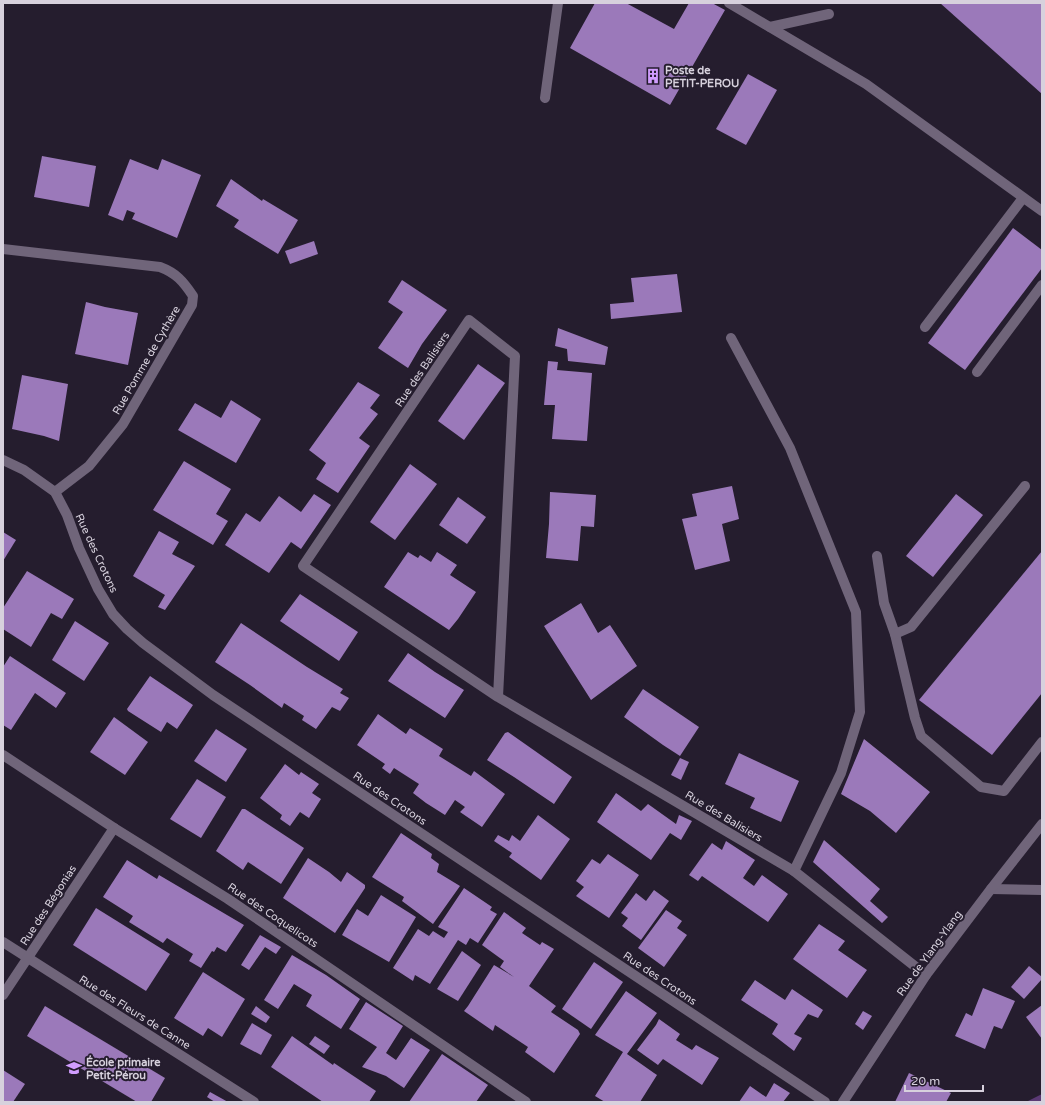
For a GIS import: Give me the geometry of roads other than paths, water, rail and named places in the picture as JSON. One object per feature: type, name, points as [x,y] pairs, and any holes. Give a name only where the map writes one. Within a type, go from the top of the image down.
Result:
[{"type":"street","points":[[545,98],[558,3]]},
{"type":"street","points":[[729,3],[866,84],[1042,211]]},
{"type":"street","points":[[770,27],[829,14]]},
{"type":"street","points":[[925,327],[1023,198]]},
{"type":"street","name":"Rue Pomme de Cythère","points":[[3,249],[160,267],[170,270],[180,278],[193,296],[192,305],[123,424],[89,466],[55,492]]},
{"type":"street","points":[[977,372],[1042,284]]},
{"type":"street","name":"Rue des Balisiers","points":[[498,697],[515,356],[469,320],[303,566],[498,697],[794,871],[926,975]]},
{"type":"street","points":[[731,338],[790,448],[856,612],[860,712],[841,773],[794,871]]},
{"type":"street","name":"Rue des Crotons","points":[[3,460],[24,470],[55,492],[98,589],[113,614],[143,643],[220,700],[825,1102]]},
{"type":"street","points":[[895,634],[911,627],[1025,486]]},
{"type":"street","points":[[877,556],[884,603],[895,634],[915,718],[921,736],[981,787],[1004,791],[1042,742]]},
{"type":"street","name":"Rue des Coquelicots","points":[[3,755],[114,828],[228,899],[526,1102]]},
{"type":"street","name":"Rue de Ylang-Ylang","points":[[843,1102],[926,975],[1042,824]]},
{"type":"street","name":"Rue des Bégonias","points":[[3,995],[114,828]]},
{"type":"street","points":[[991,889],[1042,890]]},
{"type":"street","name":"Rue des Fleurs de Canne","points":[[3,942],[27,959],[254,1102]]},
{"type":"place","name":"Poste de PETIT-PEROU","points":[[653,76]]},
{"type":"place","name":"École primaire Petit-Pérou","points":[[74,1068]]}]
